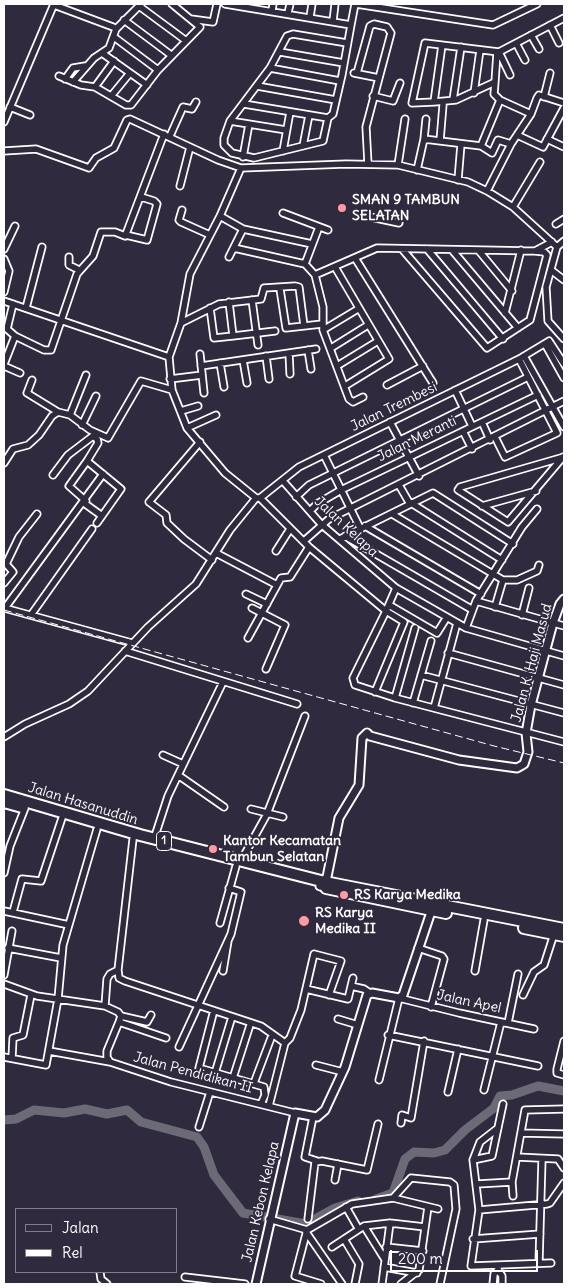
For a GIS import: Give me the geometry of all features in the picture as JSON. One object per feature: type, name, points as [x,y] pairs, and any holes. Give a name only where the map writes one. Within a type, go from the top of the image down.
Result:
[{"type":"highway","name":"Jalan Hasanuddin","points":[[4,795],[238,863]]},
{"type":"highway","name":"Jalan Hasanuddin","points":[[4,802],[133,839],[323,884],[433,907],[564,929]]},
{"type":"highway","name":"Jalan Hasanuddin","points":[[433,907],[484,920],[559,935]]},
{"type":"street","points":[[4,122],[54,4],[114,28]]},
{"type":"street","points":[[172,4],[200,26]]},
{"type":"street","points":[[213,22],[217,4]]},
{"type":"street","points":[[225,4],[351,25]]},
{"type":"street","points":[[272,11],[273,4]]},
{"type":"street","points":[[288,13],[290,4]]},
{"type":"street","points":[[310,17],[312,4]]},
{"type":"street","points":[[333,21],[335,4]]},
{"type":"street","points":[[348,43],[291,34],[287,36],[270,68],[230,121],[224,138],[224,145],[232,153],[254,158],[323,141],[328,118],[333,114],[348,43],[355,4],[421,9],[493,25],[537,4]]},
{"type":"street","points":[[73,82],[85,66],[109,48],[116,29],[140,5],[185,40]]},
{"type":"street","points":[[496,82],[474,93],[453,100],[412,103],[424,44],[426,42],[498,52],[564,18]]},
{"type":"street","points":[[190,19],[213,22]]},
{"type":"street","points":[[124,20],[171,55]]},
{"type":"street","points":[[85,66],[73,68],[62,77],[73,82],[95,87],[129,106],[185,40],[200,26],[213,22]]},
{"type":"street","points":[[368,164],[366,127],[391,33],[387,26],[374,24],[370,26],[356,73],[378,78]]},
{"type":"street","points":[[550,25],[559,43]]},
{"type":"street","points":[[531,35],[539,50]]},
{"type":"street","points":[[114,37],[158,70]]},
{"type":"street","points":[[516,43],[524,60]]},
{"type":"street","points":[[434,102],[442,45]]},
{"type":"street","points":[[453,100],[461,48]]},
{"type":"street","points":[[474,93],[480,50]]},
{"type":"street","points":[[280,52],[344,62]]},
{"type":"street","points":[[498,52],[510,75]]},
{"type":"street","points":[[498,52],[494,94],[500,100],[531,114]]},
{"type":"street","points":[[102,54],[147,85]]},
{"type":"street","points":[[95,87],[114,61]]},
{"type":"street","points":[[270,68],[340,81]]},
{"type":"street","points":[[112,95],[130,73]]},
{"type":"street","points":[[544,97],[550,73]]},
{"type":"street","points":[[373,96],[393,102],[400,83]]},
{"type":"street","points":[[257,86],[336,100]]},
{"type":"street","points":[[488,191],[511,144],[531,114],[539,95],[564,103]]},
{"type":"street","points":[[481,146],[500,100]]},
{"type":"street","points":[[126,235],[167,135],[183,107],[192,109],[196,102]]},
{"type":"street","points":[[244,104],[328,118]]},
{"type":"street","points":[[440,141],[443,105]]},
{"type":"street","points":[[10,107],[30,115]]},
{"type":"street","points":[[517,135],[542,147],[564,108]]},
{"type":"street","points":[[283,151],[290,112]]},
{"type":"street","points":[[303,146],[309,115]]},
{"type":"street","points":[[4,151],[36,149],[87,168],[96,158],[114,148],[128,119],[241,168],[368,164],[398,165],[458,180],[488,191],[513,207],[557,247]]},
{"type":"street","points":[[398,165],[404,119]]},
{"type":"street","points":[[418,170],[426,119]]},
{"type":"street","points":[[230,121],[286,130]]},
{"type":"street","points":[[243,157],[249,124]]},
{"type":"street","points":[[424,139],[481,146],[492,154],[498,140],[511,144]]},
{"type":"street","points":[[547,139],[564,148]]},
{"type":"street","points":[[458,180],[461,144]]},
{"type":"street","points":[[180,186],[190,147]]},
{"type":"street","points":[[513,207],[540,162]]},
{"type":"street","points":[[241,168],[220,216],[190,274],[181,323],[169,357],[172,390],[187,428],[225,473],[258,498],[309,547],[404,622],[375,692]]},
{"type":"street","points":[[13,304],[7,326],[15,336],[44,350],[51,350],[79,270],[93,256],[102,231],[147,240],[157,204],[154,201],[141,197]]},
{"type":"street","points":[[182,210],[180,221],[210,235]]},
{"type":"street","points":[[283,213],[328,230]]},
{"type":"street","points":[[220,216],[243,229],[312,244]]},
{"type":"street","points":[[366,216],[399,224]]},
{"type":"street","points":[[556,224],[564,219]]},
{"type":"street","points":[[4,249],[15,226]]},
{"type":"street","points":[[306,264],[319,227]]},
{"type":"street","points":[[229,257],[243,229]]},
{"type":"street","points":[[564,241],[557,247],[546,287],[548,318],[564,339]]},
{"type":"street","points":[[535,250],[552,242]]},
{"type":"street","points":[[26,308],[42,247]]},
{"type":"street","points":[[234,248],[306,264],[315,275],[323,307],[323,327],[351,402],[364,397]]},
{"type":"street","points":[[315,275],[377,248],[479,251],[535,250],[544,252],[547,255],[531,318],[490,348],[484,346],[402,249]]},
{"type":"street","points":[[427,249],[503,339]]},
{"type":"street","points":[[452,250],[518,328]]},
{"type":"street","points":[[505,313],[521,250]]},
{"type":"street","points":[[479,251],[512,291]]},
{"type":"street","points":[[69,257],[68,265],[79,270]]},
{"type":"street","points":[[354,258],[433,383]]},
{"type":"street","points":[[4,259],[9,271],[4,292]]},
{"type":"street","points":[[335,267],[358,309],[390,360],[345,386]]},
{"type":"street","points":[[551,270],[564,280]]},
{"type":"street","points":[[181,323],[210,308],[229,302],[263,298],[264,288],[299,288],[304,326]]},
{"type":"street","points":[[280,289],[286,328],[304,326],[323,327],[358,309]]},
{"type":"street","points":[[252,300],[258,345]]},
{"type":"street","points":[[4,301],[169,357]]},
{"type":"street","points":[[229,302],[234,336]]},
{"type":"street","points":[[210,308],[214,338],[275,331]]},
{"type":"street","points":[[331,348],[368,325]]},
{"type":"street","points":[[15,336],[4,365],[20,373]]},
{"type":"street","name":"Jalan Trembesi","points":[[4,737],[25,724],[77,699],[104,675],[132,643],[196,584],[230,530],[258,498],[299,467],[522,357],[564,339]]},
{"type":"street","points":[[337,366],[378,341]]},
{"type":"street","points":[[549,346],[563,367],[564,378]]},
{"type":"street","points":[[201,366],[316,349]]},
{"type":"street","points":[[308,350],[311,370]]},
{"type":"street","points":[[289,353],[290,374]]},
{"type":"street","points":[[200,354],[204,393]]},
{"type":"street","points":[[266,356],[269,380]]},
{"type":"street","points":[[522,357],[528,377],[538,395],[564,427]]},
{"type":"street","points":[[482,422],[505,457],[557,433],[550,409],[522,357]]},
{"type":"street","points":[[243,360],[247,383]]},
{"type":"street","points":[[220,364],[224,387]]},
{"type":"street","points":[[387,386],[423,366]]},
{"type":"street","points":[[70,415],[86,375]]},
{"type":"street","points":[[170,379],[202,375]]},
{"type":"street","points":[[296,497],[304,488],[333,473],[528,377]]},
{"type":"street","points":[[32,380],[27,393],[58,412],[70,415],[108,438],[141,381],[172,390]]},
{"type":"street","points":[[455,390],[472,426]]},
{"type":"street","name":"Jalan Meranti","points":[[310,511],[317,504],[341,490],[538,395]]},
{"type":"street","points":[[82,424],[96,396]]},
{"type":"street","points":[[304,541],[322,524],[564,401]]},
{"type":"street","points":[[181,411],[198,406]]},
{"type":"street","points":[[4,463],[13,448],[28,445],[39,435],[52,416],[58,412]]},
{"type":"street","points":[[187,428],[216,416]]},
{"type":"street","points":[[390,422],[419,476]]},
{"type":"street","points":[[463,431],[472,449]]},
{"type":"street","points":[[53,475],[68,455],[93,436],[97,438],[98,443],[69,486],[102,516]]},
{"type":"street","points":[[200,442],[149,502],[166,515],[167,523],[184,539],[212,560]]},
{"type":"street","points":[[324,455],[351,510],[363,527],[481,594]]},
{"type":"street","points":[[564,457],[508,522],[459,491],[458,488],[564,457]]},
{"type":"street","points":[[87,461],[121,491],[97,523]]},
{"type":"street","points":[[104,474],[85,502],[4,608],[132,643]]},
{"type":"street","name":"Jalan Kelapa","points":[[282,481],[322,524],[342,538],[396,588],[466,628],[564,656]]},
{"type":"street","points":[[399,486],[410,503],[502,560]]},
{"type":"street","points":[[482,506],[536,491]]},
{"type":"street","points":[[342,538],[433,493],[513,544]]},
{"type":"street","points":[[466,628],[471,609],[522,527],[537,509]]},
{"type":"street","points":[[4,583],[13,573],[6,565],[19,537],[37,514]]},
{"type":"street","points":[[392,514],[492,576],[503,580],[517,580],[537,571],[539,565]]},
{"type":"street","points":[[31,615],[92,529]]},
{"type":"street","points":[[276,551],[290,529]]},
{"type":"street","points":[[342,538],[471,609]]},
{"type":"street","points":[[248,638],[281,578],[290,577],[309,547]]},
{"type":"street","points":[[216,553],[277,585]]},
{"type":"street","points":[[495,607],[503,580]]},
{"type":"street","points":[[396,588],[352,681],[355,685],[413,703],[564,742]]},
{"type":"street","points":[[522,615],[529,588]]},
{"type":"street","points":[[246,594],[267,604]]},
{"type":"street","name":"Jalan K. Haji Masud","points":[[323,884],[340,818],[359,785],[362,738],[367,733],[370,736],[459,760],[517,768],[524,764],[527,755],[526,733],[531,706],[553,623],[564,600]]},
{"type":"street","points":[[476,601],[564,626]]},
{"type":"street","points":[[252,608],[262,615],[285,625],[266,669]]},
{"type":"street","points":[[388,608],[437,633],[447,617]]},
{"type":"street","points":[[434,708],[457,623]]},
{"type":"street","points":[[395,698],[415,628]]},
{"type":"street","points":[[413,703],[431,641]]},
{"type":"street","points":[[125,652],[297,704]]},
{"type":"street","points":[[448,653],[564,685]]},
{"type":"street","points":[[420,675],[531,706],[564,713]]},
{"type":"street","points":[[154,839],[178,775],[222,682]]},
{"type":"street","points":[[220,923],[238,863],[268,814],[305,716]]},
{"type":"street","points":[[163,755],[183,764]]},
{"type":"street","points":[[178,775],[224,807]]},
{"type":"street","points":[[4,873],[10,846],[25,808]]},
{"type":"street","points":[[251,809],[283,817]]},
{"type":"street","points":[[13,912],[22,879],[41,881],[62,818]]},
{"type":"street","points":[[4,1057],[46,1065],[58,999],[61,958],[96,829]]},
{"type":"street","points":[[133,839],[118,970],[119,978],[196,1006],[261,1026],[284,1043]]},
{"type":"street","points":[[223,971],[228,940],[241,894],[239,890],[230,888]]},
{"type":"street","points":[[378,1080],[399,998],[406,989],[433,907]]},
{"type":"street","points":[[4,911],[69,925]]},
{"type":"street","points":[[476,971],[484,920]]},
{"type":"street","points":[[4,975],[12,931]]},
{"type":"street","points":[[523,995],[534,972],[544,965],[559,935]]},
{"type":"street","points":[[179,1047],[196,1006],[228,940]]},
{"type":"street","points":[[8,948],[61,958]]},
{"type":"street","points":[[418,948],[442,956],[444,959],[431,1007]]},
{"type":"street","points":[[269,1106],[284,1043],[290,1038],[297,1023],[314,954],[341,961],[329,995]]},
{"type":"street","points":[[105,1006],[107,979],[110,974],[118,970]]},
{"type":"street","points":[[508,1023],[518,974]]},
{"type":"street","points":[[306,989],[348,999],[353,978]]},
{"type":"street","points":[[4,984],[31,995],[105,1006],[120,1019],[144,1032],[166,1038]]},
{"type":"street","points":[[351,986],[364,989],[370,993],[399,998]]},
{"type":"street","points":[[295,1113],[310,1116],[320,1115],[325,1110],[343,1072],[366,998],[370,993]]},
{"type":"street","points":[[12,1058],[13,1038],[23,1035],[31,995]]},
{"type":"street","name":"Jalan Apel","points":[[399,998],[431,1007],[534,1029]]},
{"type":"street","points":[[213,1014],[198,1066],[254,1083],[265,1089],[262,1104]]},
{"type":"street","points":[[144,1032],[151,1015]]},
{"type":"street","points":[[120,1019],[147,1022]]},
{"type":"street","points":[[110,1062],[107,1057],[107,1051],[120,1019]]},
{"type":"street","points":[[338,1019],[358,1025]]},
{"type":"street","points":[[216,1073],[231,1020]]},
{"type":"street","points":[[484,1090],[501,1022]]},
{"type":"street","points":[[233,1078],[250,1026]]},
{"type":"street","points":[[388,1035],[538,1066]]},
{"type":"street","points":[[254,1083],[271,1038]]},
{"type":"street","points":[[401,1123],[402,1116],[411,1118],[424,1041]]},
{"type":"street","points":[[564,1041],[557,1069],[557,1073],[564,1075]]},
{"type":"street","points":[[448,1092],[458,1049]]},
{"type":"street","name":"Jalan Pendidikan II","points":[[49,1051],[110,1062],[148,1076],[295,1113]]},
{"type":"street","points":[[316,1065],[343,1072]]},
{"type":"street","points":[[199,1127],[210,1092]]},
{"type":"street","points":[[473,1160],[492,1156],[503,1104]]},
{"type":"street","points":[[513,1196],[512,1182],[525,1110],[528,1108],[564,1109]]},
{"type":"street","name":"Jalan Kebon Kelapa","points":[[256,1284],[269,1219],[295,1113]]},
{"type":"street","points":[[292,1125],[310,1116]]},
{"type":"street","points":[[310,1116],[305,1157],[367,1170],[378,1124]]},
{"type":"street","points":[[498,1128],[480,1142],[473,1160],[477,1184],[478,1210],[471,1266],[498,1268],[551,1262]]},
{"type":"street","points":[[521,1133],[564,1134]]},
{"type":"street","points":[[517,1157],[558,1159],[564,1168]]},
{"type":"street","points":[[539,1262],[538,1205],[542,1158]]},
{"type":"street","points":[[308,1219],[314,1170],[317,1161]]},
{"type":"street","points":[[335,1180],[338,1164]]},
{"type":"street","points":[[393,1198],[411,1178],[450,1182],[454,1185],[456,1209],[440,1284]]},
{"type":"street","points":[[477,1184],[512,1182]]},
{"type":"street","points":[[478,1210],[550,1203],[564,1184]]},
{"type":"street","points":[[321,1284],[295,1276],[307,1231],[346,1207],[358,1202],[393,1198],[438,1209]]},
{"type":"street","points":[[346,1207],[384,1258]]},
{"type":"street","points":[[402,1284],[419,1270],[428,1207]]},
{"type":"street","points":[[269,1219],[307,1231],[342,1284]]},
{"type":"street","points":[[332,1247],[361,1228],[390,1223],[425,1227]]},
{"type":"street","points":[[382,1284],[390,1223]]},
{"type":"street","points":[[473,1239],[540,1234]]},
{"type":"street","points":[[344,1239],[359,1264],[356,1284]]},
{"type":"street","points":[[386,1247],[423,1251]]},
{"type":"street","points":[[384,1267],[416,1273]]},
{"type":"street","points":[[493,1284],[494,1274],[498,1268]]},
{"type":"street","points":[[498,1268],[502,1276],[502,1284]]},
{"type":"street","points":[[100,1273],[101,1279],[107,1284]]},
{"type":"street","points":[[185,1277],[245,1284]]},
{"type":"waterway","points":[[376,1199],[393,1193],[405,1159],[414,1152],[434,1153],[445,1150],[465,1130],[494,1108],[500,1096],[512,1095],[538,1086],[564,1091]]},
{"type":"waterway","points":[[4,1120],[16,1119],[34,1110],[64,1113],[85,1109],[107,1114],[127,1110],[141,1122],[197,1137],[204,1147],[214,1175],[243,1213],[306,1224],[335,1208],[358,1201]]},
{"type":"railway","points":[[4,610],[494,746],[564,763]]},
{"type":"place","name":"SMAN 9 TAMBUN SELATAN","points":[[342,208]]},
{"type":"place","name":"Kantor Kecamatan Tambun Selatan","points":[[213,849]]},
{"type":"place","name":"RS Karya Medika","points":[[344,895]]},
{"type":"place","name":"RS Karya Medika II","points":[[304,921]]}]
